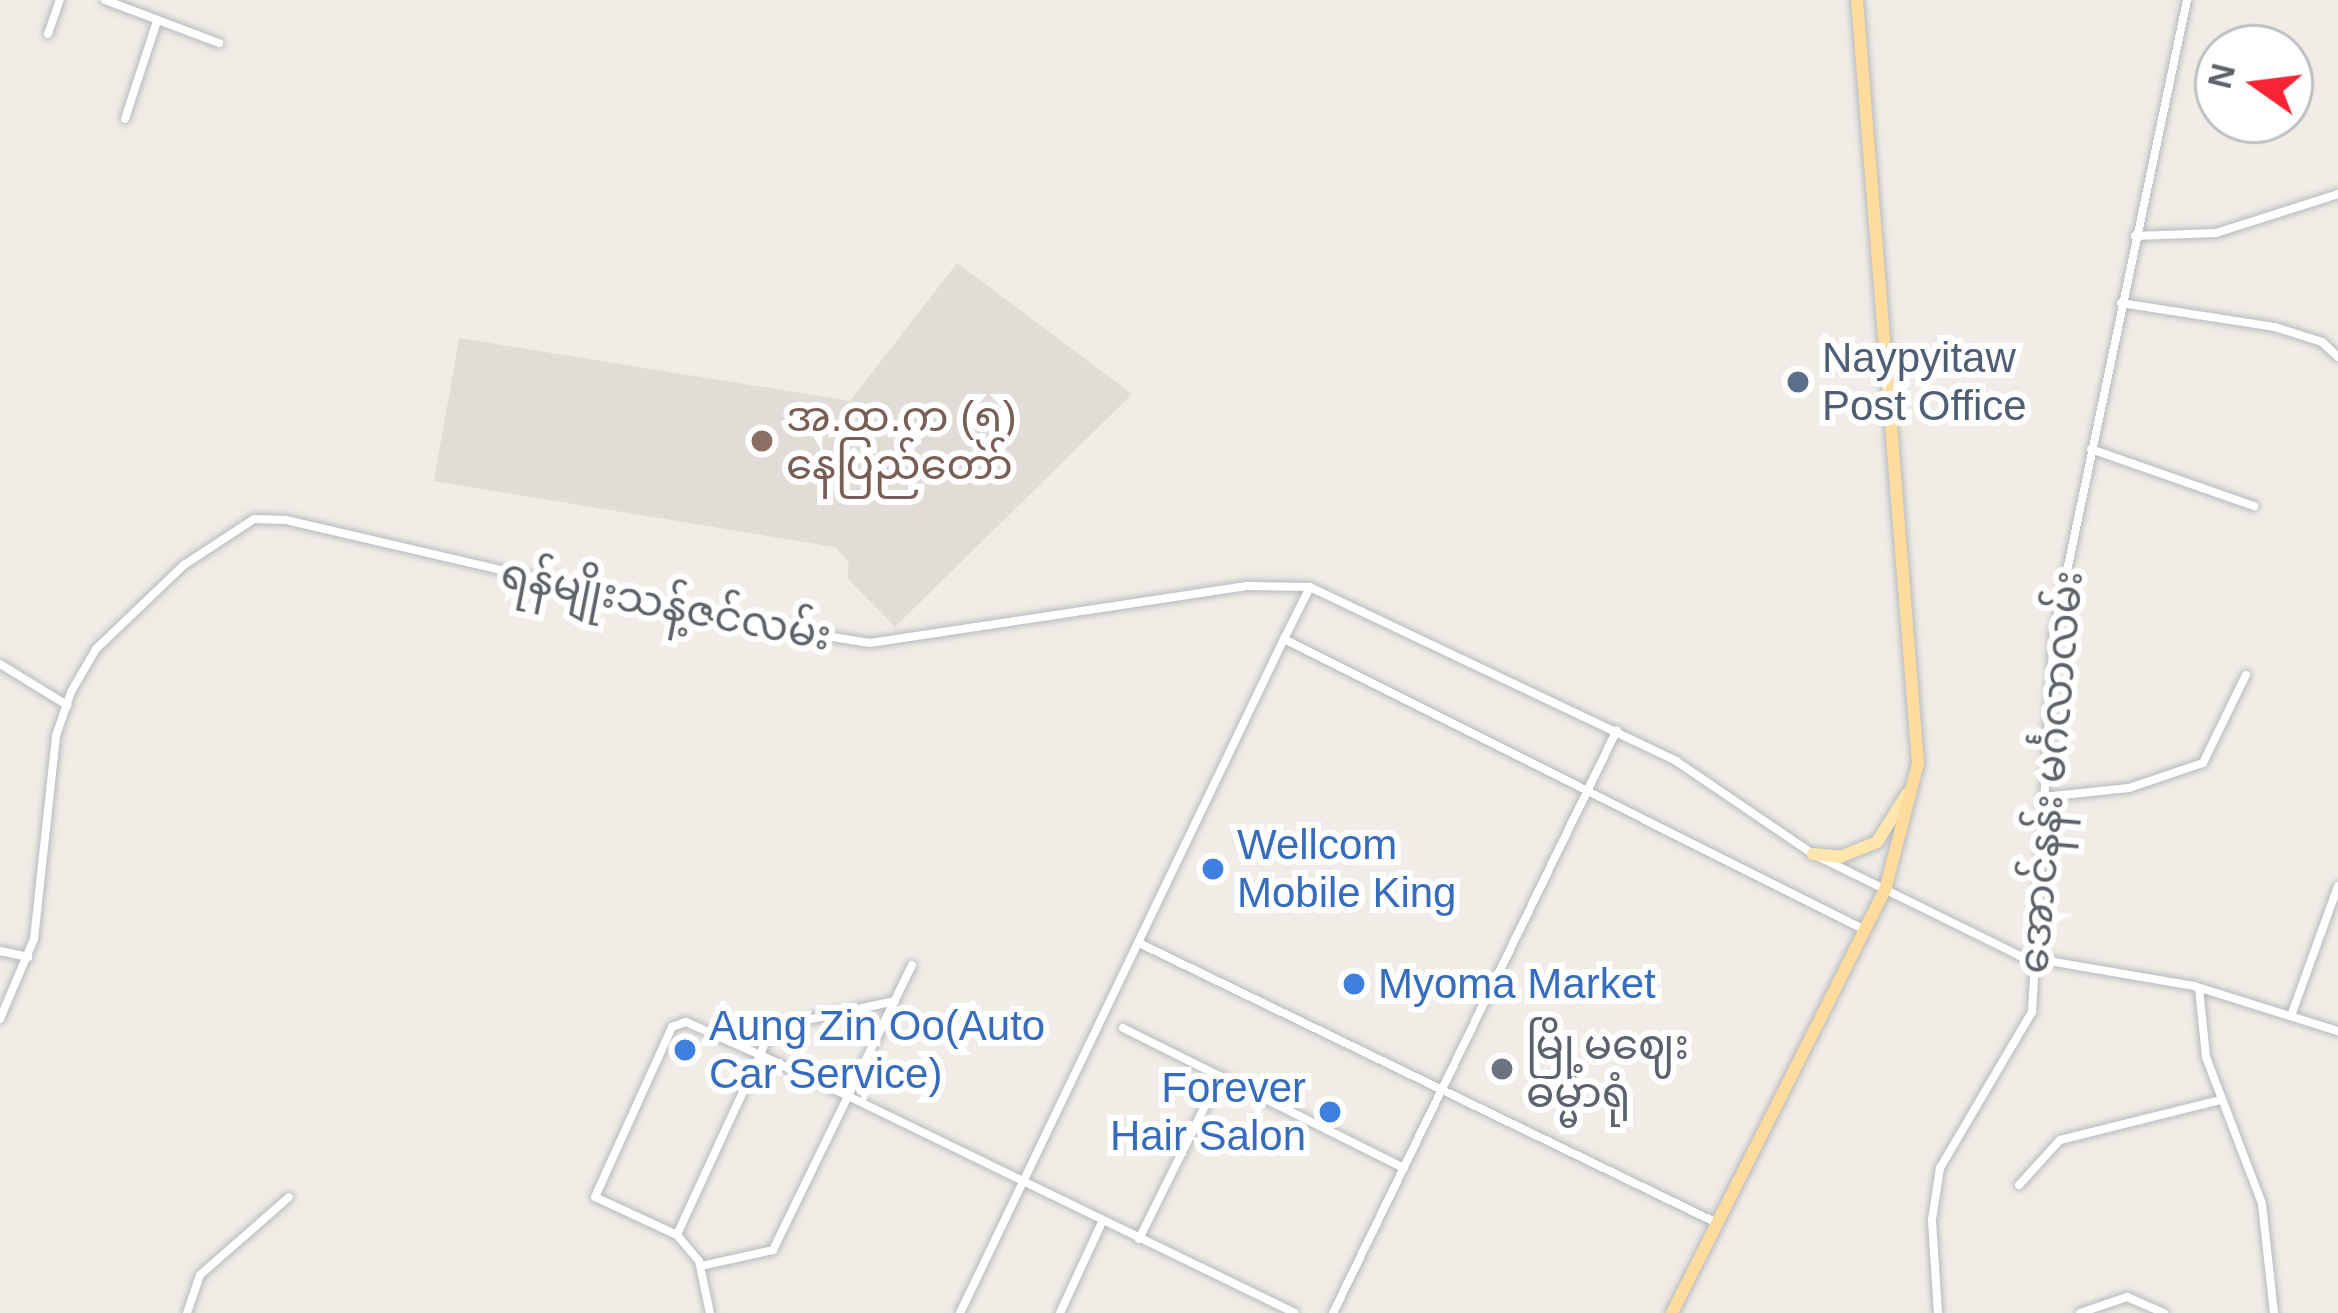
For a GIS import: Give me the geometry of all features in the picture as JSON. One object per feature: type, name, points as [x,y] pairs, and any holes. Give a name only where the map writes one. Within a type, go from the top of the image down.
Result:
[{"type":"highway","points":[[1672,1313],[1867,931],[1885,890],[1916,776],[1918,704],[1856,0]]},
{"type":"main road","points":[[1813,854],[1840,857],[1877,842],[1916,776]]},
{"type":"street","points":[[47,34],[61,0]]},
{"type":"street","points":[[105,0],[219,44]]},
{"type":"street","name":"အောင်နန်း မင်္ဂလာလမ်း","points":[[1938,1313],[1932,1220],[1940,1168],[2025,1029],[2035,959],[2054,633],[2187,0]]},
{"type":"street","points":[[125,119],[157,21]]},
{"type":"street","points":[[2135,236],[2216,233],[2338,194]]},
{"type":"street","points":[[2121,303],[2275,327],[2322,342],[2338,357]]},
{"type":"street","points":[[2090,449],[2254,506]]},
{"type":"street","name":"ရန်မျိုးသန့်ဇင်လမ်း","points":[[0,1019],[28,957],[67,705],[96,649],[184,566],[254,519],[286,520],[693,615],[870,643],[1246,586],[1310,587],[1617,730],[1728,790],[1813,854],[2035,959],[2199,988],[2338,1031]]},
{"type":"street","points":[[960,1313],[1310,587]]},
{"type":"street","points":[[1284,639],[1867,931]]},
{"type":"street","points":[[0,664],[67,705]]},
{"type":"street","points":[[2043,797],[2129,788],[2203,764],[2246,675]]},
{"type":"street","points":[[1333,1313],[1617,730]]},
{"type":"street","points":[[2290,1016],[2338,886]]},
{"type":"street","points":[[1139,943],[1440,1094],[1718,1223]]},
{"type":"street","points":[[0,950],[28,957]]},
{"type":"street","points":[[701,1266],[773,1250],[912,965]]},
{"type":"street","points":[[2199,988],[2206,1057],[2262,1204],[2274,1313]]},
{"type":"street","points":[[677,1235],[760,1055],[789,1022],[895,1001]]},
{"type":"street","points":[[710,1313],[701,1266],[677,1235],[602,1203],[596,1187],[677,1022],[848,1096],[1294,1313]]},
{"type":"street","points":[[1123,1028],[1404,1168]]},
{"type":"street","points":[[1139,1239],[1220,1076]]},
{"type":"street","points":[[2019,1185],[2060,1140],[2221,1100]]},
{"type":"street","points":[[187,1313],[200,1275],[289,1197]]},
{"type":"street","points":[[1060,1313],[1102,1222]]},
{"type":"street","points":[[2080,1313],[2127,1298],[2164,1313]]},
{"type":"shaded area","name":"အ.ထ.က (၅) နေပြည်တော်","points":[[957,263],[1132,394],[895,627],[847,578],[849,562],[835,547],[434,481],[459,338],[850,401]]},
{"type":"place","name":"Naypyitaw Post Office","points":[[1798,382]]},
{"type":"place","name":"အ.ထ.က (၅) နေပြည်တော်","points":[[762,441]]},
{"type":"place","name":"Wellcom Mobile King","points":[[1213,869]]},
{"type":"place","name":"Myoma Market","points":[[1354,984]]},
{"type":"place","name":"Aung Zin Oo(Auto Car Service)","points":[[685,1050]]},
{"type":"place","name":"မြို့မဈေး ဓမ္မာရုံ","points":[[1502,1069]]},
{"type":"place","name":"Forever Hair Salon","points":[[1330,1112]]}]
